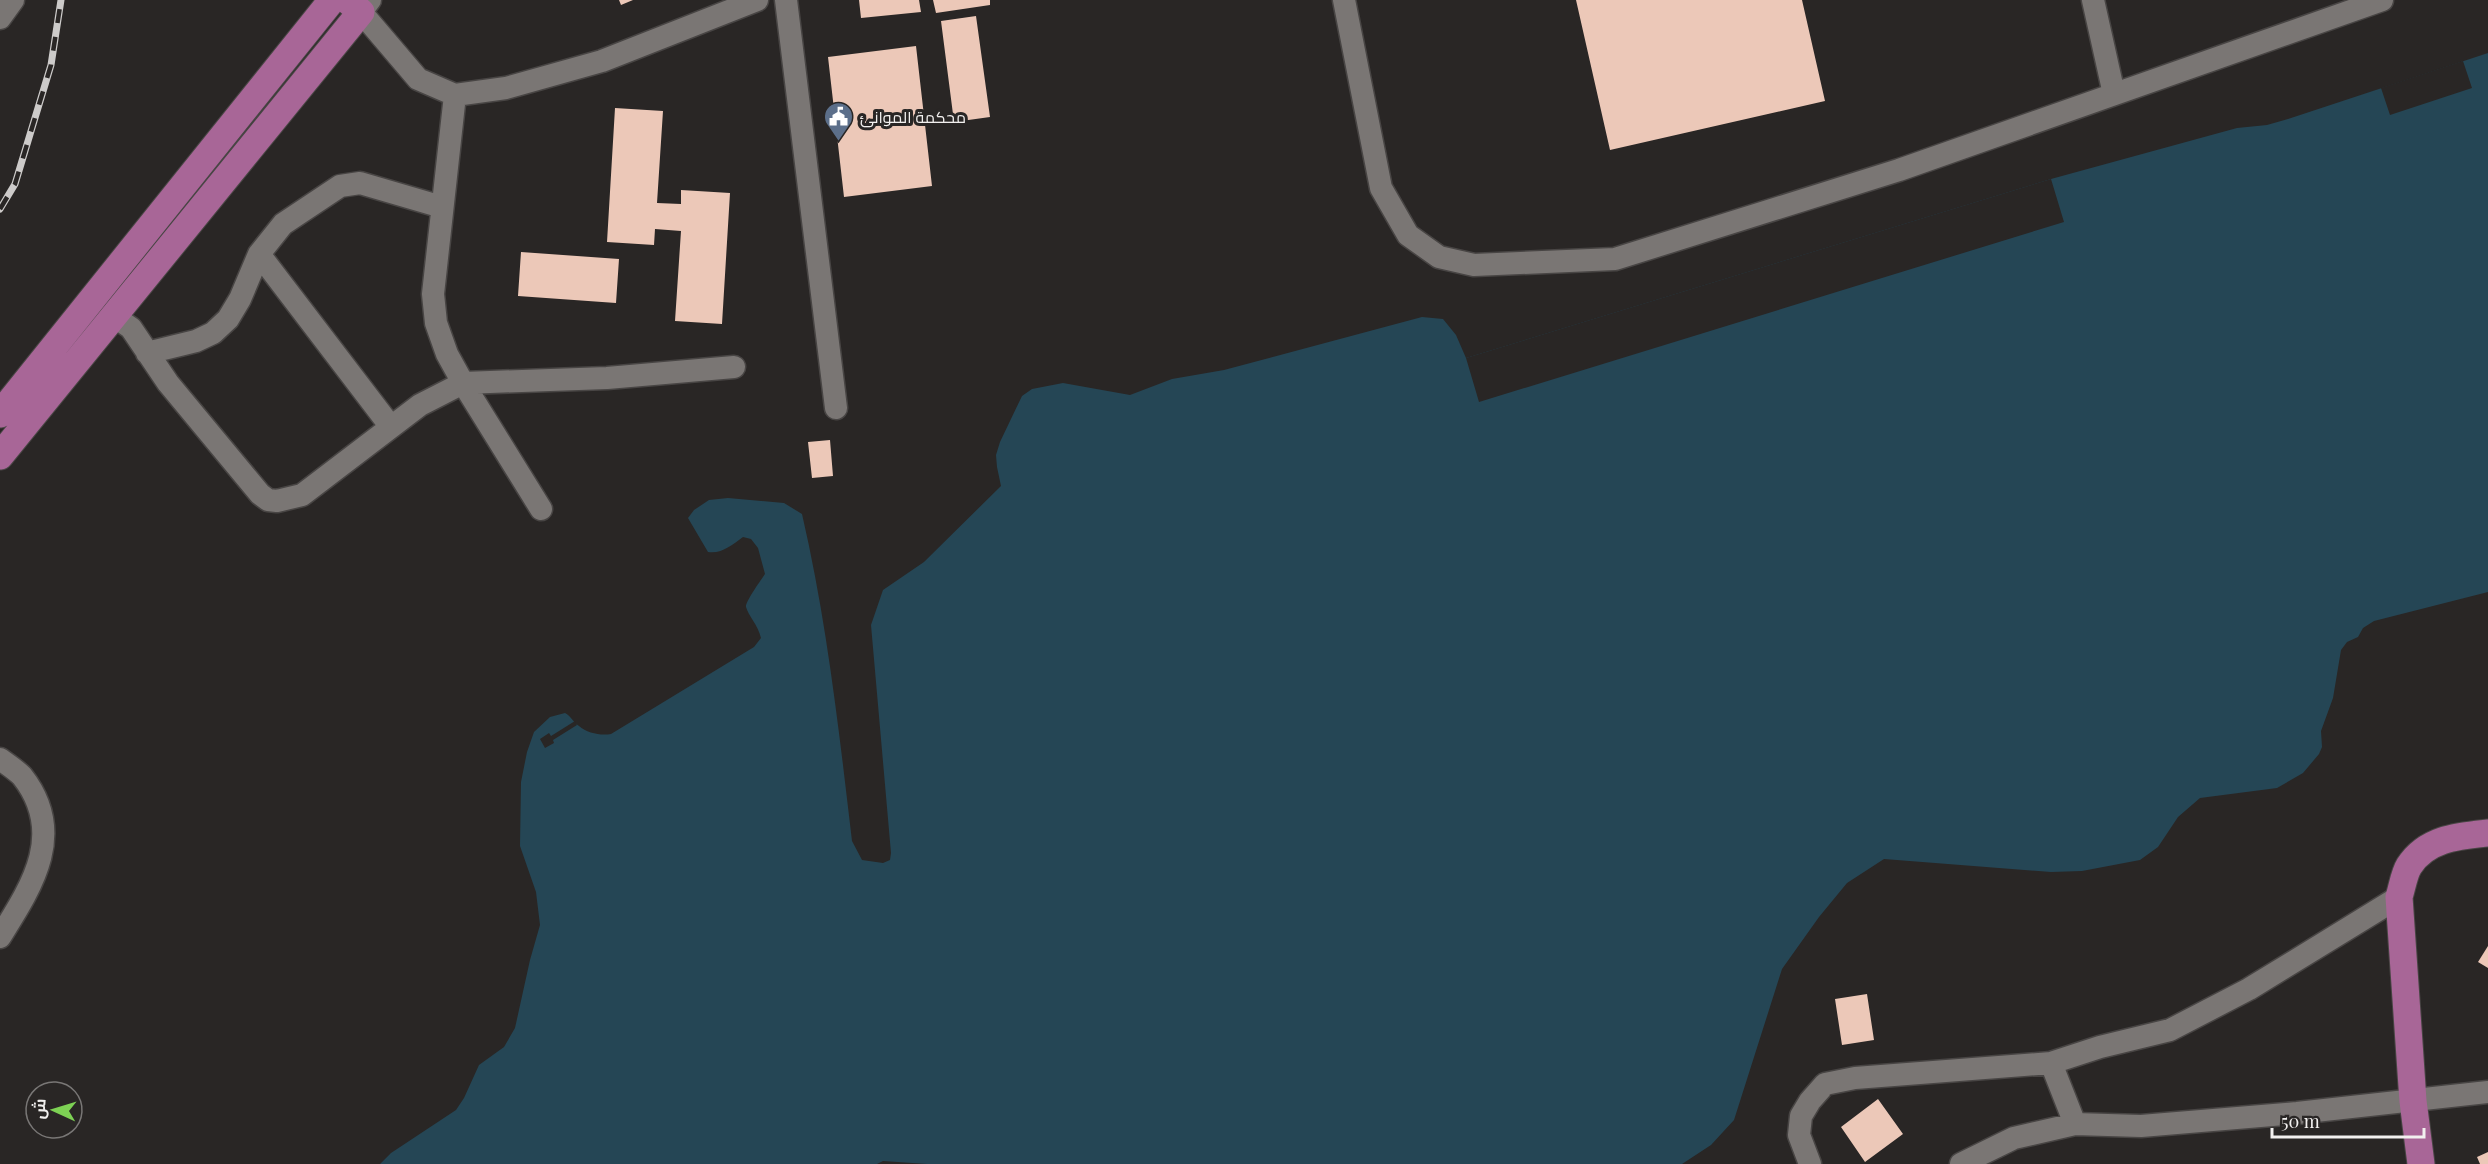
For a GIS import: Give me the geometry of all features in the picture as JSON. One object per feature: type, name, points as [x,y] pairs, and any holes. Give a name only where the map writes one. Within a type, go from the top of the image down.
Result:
[{"type":"main road","points":[[0,414],[332,0]]},
{"type":"main road","points":[[0,456],[115,317],[359,4]]},
{"type":"main road","points":[[2421,1164],[2413,1101],[2399,897],[2408,867],[2426,848],[2450,837],[2488,833]]},
{"type":"street","points":[[0,18],[13,0]]},
{"type":"street","points":[[359,4],[418,79],[455,95],[507,88],[603,61],[757,0]]},
{"type":"street","points":[[786,0],[836,408]]},
{"type":"street","points":[[1344,0],[1381,188],[1408,236],[1439,257],[1474,265],[1615,259],[1899,170],[2382,0]]},
{"type":"street","points":[[2093,0],[2114,94]]},
{"type":"street","points":[[455,95],[433,294],[436,323],[447,354],[463,383],[541,508]]},
{"type":"street","points":[[147,353],[196,341],[213,333],[228,319],[240,299],[259,254],[283,224],[340,186],[360,183],[442,207]]},
{"type":"street","points":[[259,254],[392,427]]},
{"type":"street","points":[[115,317],[130,328],[168,383],[260,494],[268,500],[277,501],[302,495],[420,405],[463,383],[607,378],[734,367]]},
{"type":"street","points":[[0,759],[21,776],[40,810],[44,849],[30,886],[0,938]]},
{"type":"street","points":[[1810,1164],[1799,1135],[1801,1116],[1825,1084],[1866,1077],[2051,1063],[2100,1047],[2170,1030],[2249,989],[2399,897]]},
{"type":"street","points":[[2051,1063],[2075,1124]]},
{"type":"street","points":[[1961,1164],[2014,1138],[2075,1124],[2140,1126],[2488,1092]]},
{"type":"water","points":[[2488,53],[2488,592],[2374,621],[2363,628],[2358,637],[2347,642],[2341,650],[2333,698],[2321,731],[2322,747],[2303,773],[2277,788],[2200,798],[2178,817],[2158,847],[2140,860],[2082,871],[2051,872],[1884,859],[1847,883],[1819,917],[1782,969],[1734,1120],[1711,1145],[1682,1164],[927,1164],[883,1161],[877,1164],[380,1164],[391,1153],[456,1110],[479,1065],[504,1047],[515,1028],[540,925],[536,892],[520,846],[521,782],[534,732],[550,717],[565,713],[586,730],[599,734],[611,734],[754,647],[761,638],[746,607],[765,574],[758,548],[751,539],[743,537],[722,550],[708,552],[688,518],[694,510],[709,500],[728,498],[784,503],[802,514],[825,636],[852,841],[862,860],[883,863],[890,860],[891,853],[871,625],[883,590],[924,562],[1001,486],[996,455],[1000,442],[1022,396],[1032,389],[1063,383],[1130,395],[1172,379],[1224,370],[1422,317],[1443,319],[1456,335],[1466,358],[2051,179],[2237,128],[2267,125],[2288,119]]},
{"type":"pier","points":[[2463,61],[2472,88],[2390,115],[2381,88]]},
{"type":"pier","points":[[2051,179],[2064,222],[1479,402],[1466,358]]},
{"type":"pier","points":[[575,721],[577,725],[553,740],[554,743],[545,748],[540,739],[549,733],[551,736]]},
{"type":"building","points":[[619,0],[633,0],[621,5]]},
{"type":"building","points":[[859,0],[919,0],[921,12],[861,18]]},
{"type":"building","points":[[933,0],[990,0],[990,5],[936,13]]},
{"type":"building","points":[[1576,0],[1802,0],[1825,101],[1610,150]]},
{"type":"building","points":[[976,16],[990,117],[954,122],[941,21]]},
{"type":"building","points":[[916,46],[932,186],[844,197],[828,57]]},
{"type":"building","points":[[615,108],[663,111],[657,203],[681,204],[681,190],[730,193],[722,324],[675,321],[681,231],[655,229],[654,245],[607,242]]},
{"type":"building","points":[[521,252],[619,259],[616,303],[518,296]]},
{"type":"building","points":[[830,440],[833,476],[812,478],[808,442]]},
{"type":"building","points":[[2488,946],[2488,968],[2478,962]]},
{"type":"building","points":[[1867,994],[1874,1040],[1842,1045],[1835,999]]},
{"type":"building","points":[[1878,1099],[1903,1134],[1865,1162],[1841,1127]]},
{"type":"building","points":[[2488,1152],[2488,1164],[2480,1164],[2477,1157]]},
{"type":"railway","points":[[0,209],[15,184],[51,65],[61,0]]},
{"type":"place","name":"محكمة الموانئ","points":[[839,142]]}]
